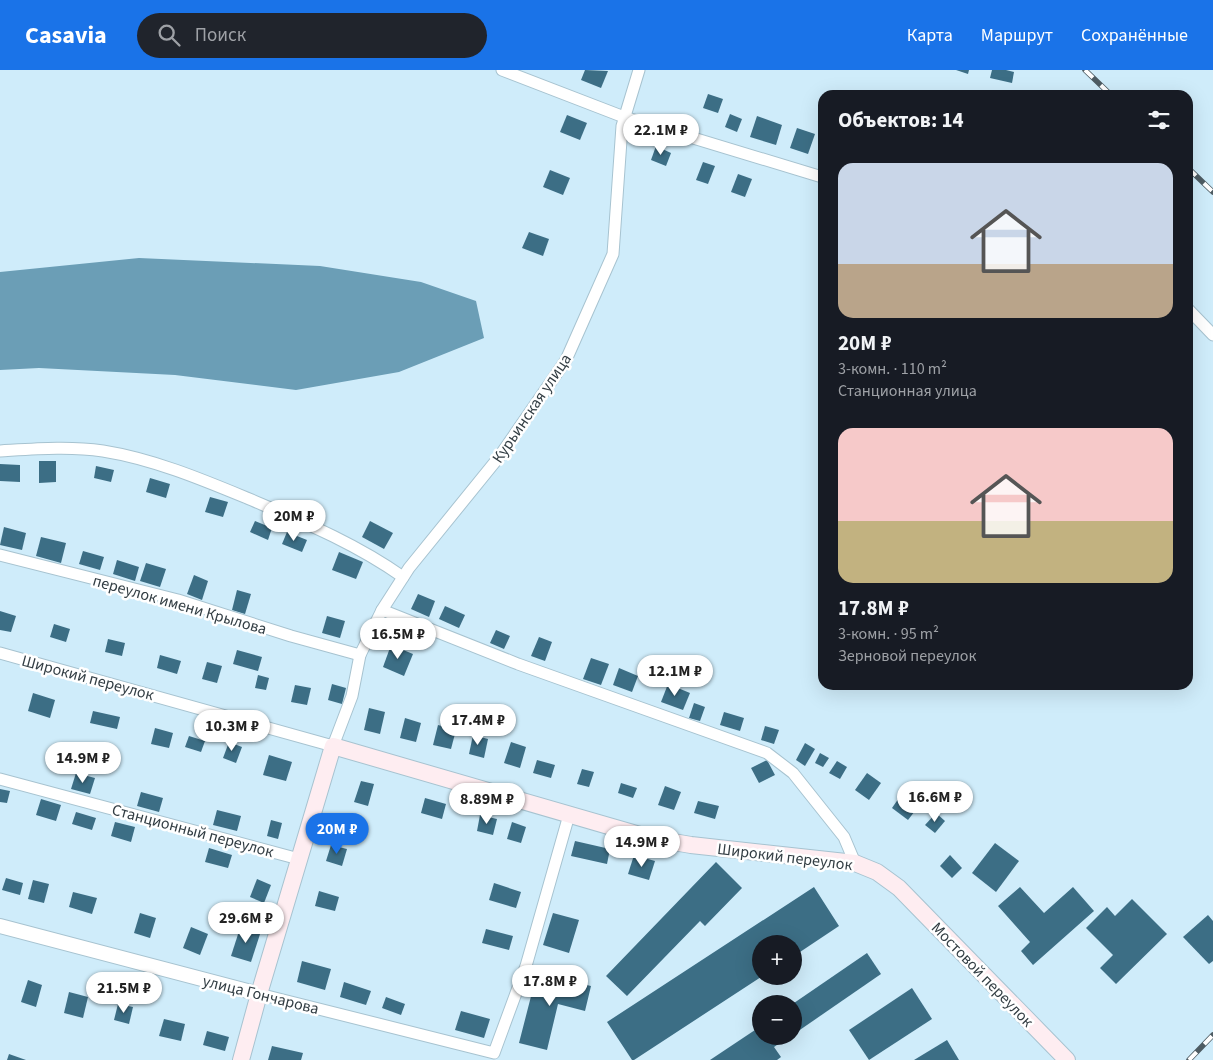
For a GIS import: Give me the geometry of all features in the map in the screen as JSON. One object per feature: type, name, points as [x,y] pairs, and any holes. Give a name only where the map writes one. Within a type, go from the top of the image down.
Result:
[{"type":"main road","name":"Широкий переулок","points":[[333,746],[650,838],[691,845],[855,863],[877,872],[899,888]]},
{"type":"main road","points":[[241,1060],[333,746]]},
{"type":"main road","name":"Мостовой переулок","points":[[899,888],[1067,1060]]},
{"type":"street","points":[[502,70],[624,117],[818,176]]},
{"type":"street","name":"Курьинская улица","points":[[333,746],[352,696],[360,655],[382,610],[403,577],[499,457],[566,360],[613,254],[622,126],[639,70]]},
{"type":"street","points":[[1193,315],[1213,335]]},
{"type":"street","points":[[0,451],[67,449],[101,451],[130,456],[205,481],[321,529],[375,558],[403,577]]},
{"type":"street","name":"переулок имени Крылова","points":[[0,555],[178,600],[291,636],[360,655]]},
{"type":"street","points":[[382,610],[518,664],[767,753],[792,773],[844,836],[855,863]]},
{"type":"street","name":"Широкий переулок","points":[[0,653],[333,746]]},
{"type":"street","name":"Станционный переулок","points":[[0,779],[299,859]]},
{"type":"street","name":"улица Гончарова","points":[[0,926],[494,1053],[526,966],[569,815]]},
{"type":"water","points":[[139,258],[320,266],[421,282],[476,301],[484,338],[399,372],[296,390],[175,375],[39,368],[0,370],[0,272]]},
{"type":"building","points":[[585,70],[608,71],[601,88],[581,80]]},
{"type":"building","points":[[956,70],[969,70],[968,74]]},
{"type":"building","points":[[992,70],[1014,72],[1012,83],[990,78]]},
{"type":"building","points":[[708,94],[723,99],[718,113],[703,108]]},
{"type":"building","points":[[730,114],[742,119],[737,132],[725,127]]},
{"type":"building","points":[[567,115],[587,123],[580,140],[560,132]]},
{"type":"building","points":[[757,116],[782,125],[776,145],[750,137]]},
{"type":"building","points":[[797,128],[815,134],[808,154],[790,148]]},
{"type":"building","points":[[656,146],[671,153],[666,166],[651,160]]},
{"type":"building","points":[[703,162],[715,166],[708,184],[696,180]]},
{"type":"building","points":[[550,170],[570,178],[563,195],[543,187]]},
{"type":"building","points":[[738,174],[752,179],[745,197],[731,192]]},
{"type":"building","points":[[529,232],[549,239],[543,256],[522,248]]},
{"type":"building","points":[[39,461],[56,461],[56,482],[39,483]]},
{"type":"building","points":[[0,464],[20,465],[20,482],[0,481]]},
{"type":"building","points":[[96,466],[114,470],[111,482],[94,478]]},
{"type":"building","points":[[150,478],[170,484],[166,498],[146,492]]},
{"type":"building","points":[[210,497],[228,502],[223,517],[205,512]]},
{"type":"building","points":[[255,521],[272,528],[268,540],[250,532]]},
{"type":"building","points":[[370,521],[393,533],[384,549],[362,537]]},
{"type":"building","points":[[4,527],[26,533],[22,550],[0,545]]},
{"type":"building","points":[[287,532],[307,540],[302,552],[282,544]]},
{"type":"building","points":[[41,537],[66,543],[61,563],[36,556]]},
{"type":"building","points":[[83,551],[104,557],[100,570],[79,564]]},
{"type":"building","points":[[339,552],[363,562],[356,579],[332,570]]},
{"type":"building","points":[[117,560],[139,567],[135,581],[113,574]]},
{"type":"building","points":[[146,563],[166,569],[160,587],[140,581]]},
{"type":"building","points":[[194,575],[208,581],[202,600],[187,594]]},
{"type":"building","points":[[237,590],[251,594],[245,614],[232,610]]},
{"type":"building","points":[[418,594],[435,601],[429,617],[411,609]]},
{"type":"building","points":[[445,606],[465,615],[459,628],[439,619]]},
{"type":"building","points":[[0,611],[16,616],[11,632],[0,630]]},
{"type":"building","points":[[327,616],[345,621],[340,638],[322,633]]},
{"type":"building","points":[[54,624],[70,629],[66,642],[50,637]]},
{"type":"building","points":[[496,630],[510,636],[504,649],[490,643]]},
{"type":"building","points":[[539,637],[552,642],[545,661],[531,656]]},
{"type":"building","points":[[108,639],[125,643],[122,656],[105,652]]},
{"type":"building","points":[[391,645],[413,654],[404,676],[383,667]]},
{"type":"building","points":[[237,650],[262,657],[258,671],[233,664]]},
{"type":"building","points":[[160,655],[181,661],[177,674],[157,668]]},
{"type":"building","points":[[591,658],[609,664],[601,685],[583,679]]},
{"type":"building","points":[[207,662],[222,666],[217,683],[202,679]]},
{"type":"building","points":[[619,668],[638,676],[632,692],[613,685]]},
{"type":"building","points":[[258,675],[269,678],[266,690],[255,688]]},
{"type":"building","points":[[332,684],[346,688],[342,704],[328,700]]},
{"type":"building","points":[[668,684],[690,693],[683,710],[661,702]]},
{"type":"building","points":[[295,685],[311,688],[307,705],[291,702]]},
{"type":"building","points":[[33,693],[55,700],[50,718],[28,711]]},
{"type":"building","points":[[694,703],[705,707],[700,721],[689,718]]},
{"type":"building","points":[[369,708],[385,712],[380,734],[364,730]]},
{"type":"building","points":[[93,711],[120,717],[117,729],[90,723]]},
{"type":"building","points":[[724,712],[744,718],[740,731],[720,725]]},
{"type":"building","points":[[405,718],[421,723],[416,742],[400,738]]},
{"type":"building","points":[[438,725],[456,730],[451,749],[433,745]]},
{"type":"building","points":[[765,726],[779,730],[774,744],[761,740]]},
{"type":"building","points":[[155,728],[173,733],[169,748],[151,744]]},
{"type":"building","points":[[473,735],[488,739],[484,758],[469,754]]},
{"type":"building","points":[[189,736],[205,741],[201,752],[185,747]]},
{"type":"building","points":[[229,742],[242,747],[236,763],[223,758]]},
{"type":"building","points":[[511,742],[526,747],[520,768],[504,763]]},
{"type":"building","points":[[805,743],[815,749],[805,766],[796,760]]},
{"type":"building","points":[[820,753],[829,758],[823,767],[815,763]]},
{"type":"building","points":[[269,755],[292,762],[286,781],[263,775]]},
{"type":"building","points":[[537,760],[555,765],[551,778],[533,773]]},
{"type":"building","points":[[767,760],[775,775],[759,783],[751,768]]},
{"type":"building","points":[[837,761],[847,767],[840,779],[829,773]]},
{"type":"building","points":[[582,769],[594,772],[589,787],[577,784]]},
{"type":"building","points":[[76,773],[95,778],[90,794],[71,789]]},
{"type":"building","points":[[867,773],[881,783],[869,800],[855,790]]},
{"type":"building","points":[[361,781],[374,784],[368,806],[354,802]]},
{"type":"building","points":[[621,783],[637,788],[633,798],[618,793]]},
{"type":"building","points":[[665,786],[681,792],[674,810],[658,805]]},
{"type":"building","points":[[0,789],[10,791],[7,803],[0,802]]},
{"type":"building","points":[[141,792],[163,798],[159,812],[137,806]]},
{"type":"building","points":[[901,795],[918,807],[908,820],[892,808]]},
{"type":"building","points":[[425,798],[446,804],[442,819],[421,813]]},
{"type":"building","points":[[41,799],[61,805],[56,821],[36,815]]},
{"type":"building","points":[[698,801],[719,806],[715,819],[694,813]]},
{"type":"building","points":[[217,810],[241,816],[237,831],[213,825]]},
{"type":"building","points":[[76,812],[96,818],[92,830],[72,824]]},
{"type":"building","points":[[936,813],[945,821],[935,833],[925,825]]},
{"type":"building","points":[[480,815],[497,819],[493,835],[477,831]]},
{"type":"building","points":[[271,820],[282,823],[278,839],[267,836]]},
{"type":"building","points":[[115,822],[135,827],[131,842],[111,836]]},
{"type":"building","points":[[512,822],[526,827],[521,843],[507,839]]},
{"type":"building","points":[[575,841],[610,849],[607,864],[571,856]]},
{"type":"building","points":[[995,843],[1019,861],[996,892],[972,873]]},
{"type":"building","points":[[331,845],[347,849],[342,866],[326,861]]},
{"type":"building","points":[[209,848],[232,855],[228,868],[205,862]]},
{"type":"building","points":[[634,855],[655,861],[649,880],[628,874]]},
{"type":"building","points":[[950,855],[962,868],[952,878],[940,866]]},
{"type":"building","points":[[716,862],[742,888],[705,926],[700,921],[627,996],[606,976]]},
{"type":"building","points":[[6,878],[23,883],[20,895],[2,890]]},
{"type":"building","points":[[257,879],[271,885],[264,903],[250,897]]},
{"type":"building","points":[[33,880],[49,884],[44,903],[28,899]]},
{"type":"building","points":[[494,883],[521,892],[516,908],[489,900]]},
{"type":"building","points":[[814,887],[839,926],[802,951],[802,935],[752,935],[752,983],[634,1060],[632,1060],[607,1022]]},
{"type":"building","points":[[1020,887],[1044,913],[1073,887],[1094,911],[1033,965],[1021,951],[1030,942],[998,906]]},
{"type":"building","points":[[319,891],[339,897],[335,911],[315,906]]},
{"type":"building","points":[[73,892],[97,898],[92,914],[69,907]]},
{"type":"building","points":[[1132,899],[1167,934],[1116,984],[1100,968],[1113,955],[1086,928],[1107,907],[1115,916]]},
{"type":"building","points":[[140,913],[156,918],[150,938],[134,933]]},
{"type":"building","points":[[553,913],[579,920],[569,953],[543,945]]},
{"type":"building","points":[[1208,915],[1213,921],[1213,961],[1209,964],[1183,937]]},
{"type":"building","points":[[241,925],[261,931],[251,962],[231,956]]},
{"type":"building","points":[[191,927],[208,934],[200,955],[183,948]]},
{"type":"building","points":[[486,929],[513,936],[509,950],[482,943]]},
{"type":"building","points":[[867,953],[881,974],[802,1028],[802,998]]},
{"type":"building","points":[[302,961],[331,969],[325,990],[297,982]]},
{"type":"building","points":[[537,973],[591,986],[585,1011],[558,1004],[547,1050],[519,1043]]},
{"type":"building","points":[[28,980],[42,985],[36,1007],[21,1002]]},
{"type":"building","points":[[344,982],[371,991],[366,1005],[340,997]]},
{"type":"building","points":[[912,988],[932,1019],[869,1060],[849,1030]]},
{"type":"building","points":[[69,992],[88,997],[83,1018],[64,1013]]},
{"type":"building","points":[[386,997],[405,1004],[401,1015],[382,1008]]},
{"type":"building","points":[[118,1004],[133,1007],[129,1024],[114,1020]]},
{"type":"building","points":[[461,1011],[490,1019],[484,1038],[455,1030]]},
{"type":"building","points":[[164,1019],[185,1024],[181,1041],[159,1036]]},
{"type":"building","points":[[207,1031],[229,1037],[225,1051],[203,1045]]},
{"type":"building","points":[[752,1032],[752,1045],[777,1045],[774,1047],[781,1057],[777,1060],[710,1060]]},
{"type":"building","points":[[947,1040],[959,1060],[914,1060]]},
{"type":"building","points":[[272,1046],[303,1053],[301,1060],[268,1060]]},
{"type":"building","points":[[9,1054],[26,1060],[7,1060]]},
{"type":"railway","points":[[1085,70],[1106,90]]},
{"type":"railway","points":[[1193,173],[1213,192]]},
{"type":"railway","points":[[1189,1060],[1213,1035]]}]
